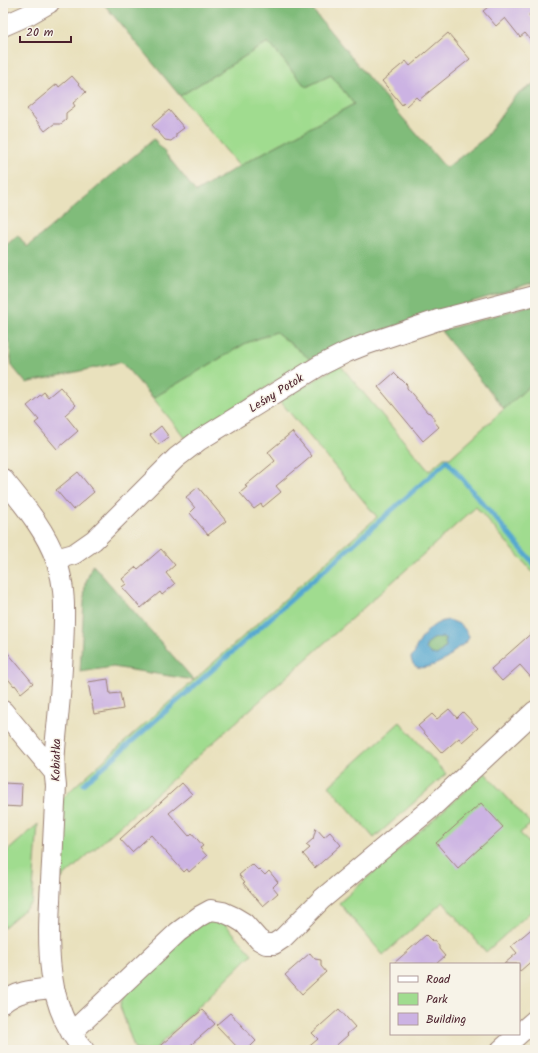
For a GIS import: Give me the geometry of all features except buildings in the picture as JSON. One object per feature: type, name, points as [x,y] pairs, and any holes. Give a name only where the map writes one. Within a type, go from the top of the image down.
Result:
[{"type":"street","points":[[3,26],[24,9],[49,3]]},
{"type":"street","name":"Leśny Potok","points":[[56,559],[74,554],[94,540],[176,458],[198,441],[319,366],[347,352],[438,320],[535,295]]},
{"type":"street","name":"Kobiałka","points":[[3,479],[44,534],[56,559],[61,576],[64,605],[60,695],[54,772],[56,786],[48,937],[50,963],[58,1003],[71,1033],[84,1050]]},
{"type":"street","points":[[3,711],[54,772]]},
{"type":"street","points":[[71,1033],[178,932],[211,910],[222,912],[244,923],[259,940],[266,944],[274,944],[283,938],[322,899],[430,809],[535,712]]},
{"type":"street","points":[[3,1003],[9,997],[19,993],[54,988]]},
{"type":"street","points":[[520,1033],[535,1020]]},
{"type":"street","points":[[501,1050],[518,1035]]},
{"type":"green space","points":[[103,3],[307,3],[377,88],[446,168],[485,138],[515,96],[535,83],[535,283],[428,315],[329,349],[310,359],[276,332],[246,343],[153,398],[121,362],[26,383],[12,366],[9,342],[3,335],[3,248],[18,235],[27,247],[154,139],[196,192],[239,166],[354,104],[331,75],[306,87],[268,42],[180,96]]},
{"type":"green space","points":[[268,42],[306,87],[331,75],[354,104],[239,166],[180,96]]},
{"type":"green space","points":[[535,304],[535,381],[504,409],[441,331]]},
{"type":"green space","points":[[276,332],[310,359],[187,440],[153,398],[246,343]]},
{"type":"green space","points":[[340,365],[429,471],[444,458],[450,458],[535,381],[535,575],[476,507],[61,879],[62,799],[377,517],[280,401]]},
{"type":"green space","points":[[93,565],[194,680],[113,667],[80,672],[85,584]]},
{"type":"green space","points":[[441,636],[445,638],[446,647],[437,655],[431,654],[426,649],[426,646],[432,640]]},
{"type":"green space","points":[[400,722],[446,774],[374,838],[329,786]]},
{"type":"green space","points":[[485,773],[531,824],[520,833],[535,850],[535,908],[486,952],[443,902],[383,955],[339,903]]},
{"type":"green space","points":[[38,824],[32,903],[3,928],[3,855]]},
{"type":"green space","points":[[219,917],[252,954],[154,1050],[135,1050],[120,1006],[126,989],[196,925]]},
{"type":"water","points":[[448,620],[455,622],[465,629],[469,636],[467,641],[455,650],[450,657],[439,663],[421,668],[416,666],[411,657],[415,653],[417,645],[429,630],[443,621]],"holes":[[[441,637],[445,638],[446,647],[437,655],[431,654],[426,649],[426,646],[432,640]]]},
{"type":"waterway","points":[[84,784],[447,461],[535,565]]}]
